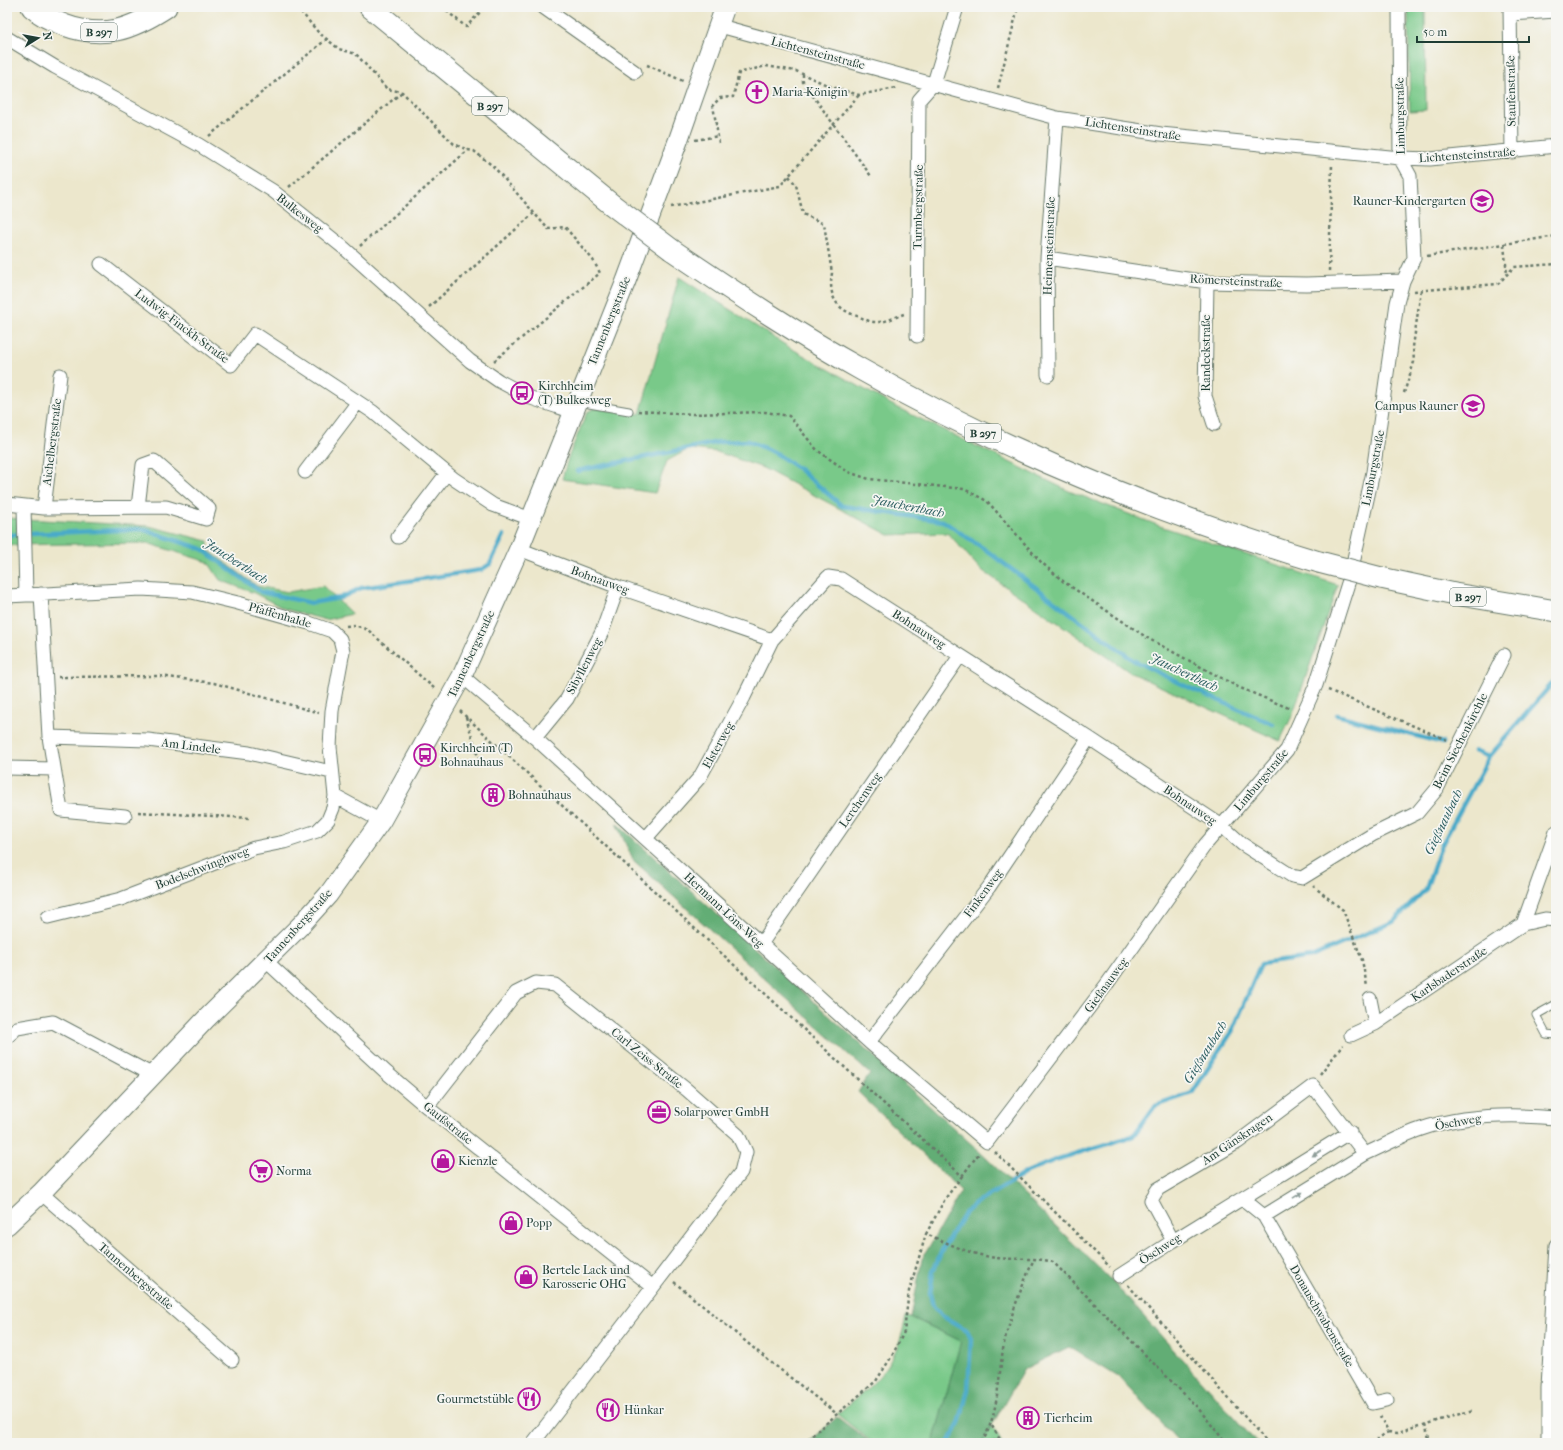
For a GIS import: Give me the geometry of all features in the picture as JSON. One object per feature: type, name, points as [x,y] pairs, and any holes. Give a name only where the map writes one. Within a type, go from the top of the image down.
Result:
[{"type":"main road","name":"B 297","points":[[32,7],[42,16],[77,29],[95,32],[114,31],[131,26],[166,7]]},
{"type":"main road","name":"B 297","points":[[370,7],[611,204],[672,250],[745,300],[863,371],[991,437],[1073,474],[1146,503],[1261,544],[1319,562],[1381,578],[1455,594],[1556,611]]},
{"type":"street","points":[[543,7],[635,72]]},
{"type":"street","name":"Tannenbergstraße","points":[[7,1225],[41,1193],[206,1019],[266,961],[328,894],[381,821],[462,676],[519,549],[631,266],[720,26],[725,7]]},
{"type":"street","points":[[934,83],[957,7]]},
{"type":"street","name":"Limburgstraße","points":[[1222,826],[1288,750],[1304,715],[1316,685],[1350,577],[1373,472],[1401,286],[1414,258],[1410,176],[1400,158],[1399,7]]},
{"type":"street","points":[[1510,11],[1556,11]]},
{"type":"street","name":"Staufenstraße","points":[[1510,11],[1512,152]]},
{"type":"street","name":"Lichtensteinstraße","points":[[720,26],[934,83],[1057,118],[1162,134],[1333,152],[1430,159],[1512,152],[1556,146]]},
{"type":"street","name":"Bulkesweg","points":[[7,38],[55,67],[199,145],[273,192],[349,252],[470,361],[499,381],[526,396],[575,406]]},
{"type":"street","name":"Turmbergstraße","points":[[917,336],[919,100],[934,83]]},
{"type":"street","name":"Heimensteinstraße","points":[[1048,375],[1046,258],[1057,118]]},
{"type":"street","name":"Römersteinstraße","points":[[1046,258],[1207,282],[1329,283],[1401,286]]},
{"type":"street","name":"Ludwig-Finckh-Straße","points":[[101,264],[231,365],[255,334],[373,412],[447,473],[493,506],[530,519]]},
{"type":"street","name":"Randeckstraße","points":[[1207,282],[1205,396],[1214,424]]},
{"type":"street","name":"Aichelbergstraße","points":[[44,508],[60,375]]},
{"type":"street","points":[[305,472],[358,402]]},
{"type":"street","points":[[7,504],[24,510],[44,508],[166,507],[206,519],[209,509],[154,461],[143,465],[138,507]]},
{"type":"street","points":[[398,538],[447,473]]},
{"type":"street","points":[[24,510],[26,595]]},
{"type":"street","name":"Bohnauweg","points":[[519,549],[618,587],[772,640],[828,577],[841,579],[1089,738],[1222,826],[1242,844],[1292,876],[1302,878]]},
{"type":"street","name":"Sibyllenweg","points":[[535,738],[567,699],[602,632],[618,587]]},
{"type":"street","name":"Pfaffenhalde","points":[[7,596],[141,589],[192,592],[238,603],[332,631]]},
{"type":"street","points":[[41,594],[49,737],[61,810],[125,816]]},
{"type":"street","points":[[332,631],[340,639],[342,651],[331,717],[331,772],[335,796],[381,821]]},
{"type":"street","name":"Elsterweg","points":[[646,838],[700,777],[744,697],[772,640]]},
{"type":"street","name":"Beim Siechenkirchle","points":[[1302,878],[1372,835],[1417,813],[1437,789],[1504,654]]},
{"type":"street","name":"Lerchenweg","points":[[761,944],[960,656]]},
{"type":"street","name":"Hermann-Löns-Weg","points":[[462,676],[535,738],[869,1042],[987,1142]]},
{"type":"street","name":"Am Lindele","points":[[49,737],[148,740],[249,753],[331,772]]},
{"type":"street","name":"Finkenweg","points":[[869,1042],[989,887],[1089,738]]},
{"type":"street","points":[[7,768],[54,769]]},
{"type":"street","name":"Bodelschwinghweg","points":[[48,917],[121,899],[254,848],[284,842],[317,831],[328,820],[334,808],[335,796]]},
{"type":"street","name":"Gießnauweg","points":[[987,1142],[1107,984],[1205,845],[1222,826]]},
{"type":"street","points":[[1523,924],[1556,832]]},
{"type":"street","name":"Karlsbaderstraße","points":[[1351,1036],[1375,1024],[1523,924],[1545,919],[1556,920]]},
{"type":"street","name":"Gaußstraße","points":[[266,961],[387,1073],[427,1107],[653,1287]]},
{"type":"street","name":"Carl-Zeiss-Straße","points":[[427,1107],[516,993],[536,983],[555,985],[687,1090],[738,1135],[746,1152],[741,1172],[653,1287]]},
{"type":"street","points":[[1370,999],[1375,1024]]},
{"type":"street","points":[[7,1038],[18,1028],[53,1022],[153,1075]]},
{"type":"street","points":[[1313,1086],[1350,1132],[1365,1154]]},
{"type":"street","name":"Am Gänskragen","points":[[1173,1240],[1151,1200],[1158,1189],[1238,1142],[1313,1086]]},
{"type":"street","name":"Öschweg","points":[[1264,1216],[1365,1154],[1422,1129],[1474,1118],[1524,1115],[1556,1118]]},
{"type":"street","name":"Öschweg","points":[[1119,1276],[1173,1240],[1243,1199],[1350,1132]]},
{"type":"street","name":"Tannenbergstraße","points":[[41,1193],[232,1360]]},
{"type":"street","points":[[1243,1199],[1264,1216]]},
{"type":"street","name":"Donauschwabenstraße","points":[[1264,1216],[1373,1403]]},
{"type":"street","points":[[1548,1443],[1548,1387],[1556,1245]]},
{"type":"street","points":[[533,1443],[653,1287]]},
{"type":"street","points":[[1373,1403],[1387,1400]]},
{"type":"lane","points":[[575,406],[589,404],[629,411]]},
{"type":"lane","points":[[1556,1004],[1536,1015],[1546,1034],[1556,1035]]},
{"type":"path","points":[[297,7],[318,32],[328,38],[340,49],[356,54],[387,89],[402,92],[454,144],[474,151],[494,168],[548,229],[565,227],[593,260],[600,274],[490,365]]},
{"type":"path","points":[[442,7],[466,27],[486,7]]},
{"type":"path","points":[[994,100],[1018,7]]},
{"type":"path","points":[[207,138],[328,38]]},
{"type":"path","points":[[635,72],[641,62],[682,80]]},
{"type":"path","points":[[719,143],[713,105],[720,98],[732,97],[739,73],[766,66],[796,71],[829,86],[860,96],[886,92],[919,80]]},
{"type":"path","points":[[803,74],[803,82],[835,124],[871,176]]},
{"type":"path","points":[[284,191],[402,92]]},
{"type":"path","points":[[669,207],[780,186],[860,96]]},
{"type":"path","points":[[693,140],[718,136]]},
{"type":"path","points":[[356,250],[468,150]]},
{"type":"path","points":[[1329,283],[1333,152]]},
{"type":"path","points":[[789,176],[796,184],[802,214],[824,224],[832,273],[831,281],[834,302],[845,313],[875,322],[886,321],[917,309]]},
{"type":"path","points":[[428,309],[534,212]]},
{"type":"path","points":[[1414,258],[1556,236]]},
{"type":"path","points":[[1504,245],[1507,274]]},
{"type":"path","points":[[1401,286],[1421,290],[1498,284],[1514,267],[1556,264]]},
{"type":"path","points":[[1404,393],[1414,362],[1413,347],[1421,290]]},
{"type":"path","points":[[629,411],[693,414],[765,412],[789,416],[817,450],[848,472],[868,479],[964,489],[987,501],[1041,562],[1064,582],[1149,639],[1238,687],[1304,715]]},
{"type":"path","points":[[332,631],[355,624],[368,630],[466,717],[962,1176]]},
{"type":"path","points":[[46,678],[160,676],[214,683],[331,717]]},
{"type":"path","points":[[1316,685],[1458,745]]},
{"type":"path","points":[[466,717],[479,760]]},
{"type":"path","points":[[125,816],[132,812],[251,818]]},
{"type":"path","points":[[1302,878],[1343,910],[1362,960],[1370,999]]},
{"type":"path","points":[[1313,1086],[1316,1080],[1351,1036]]},
{"type":"path","points":[[803,1443],[876,1381],[892,1356],[904,1332],[909,1291],[926,1234],[945,1199],[987,1142]]},
{"type":"path","points":[[998,1155],[1159,1318],[1268,1443]]},
{"type":"path","points":[[926,1234],[966,1252],[996,1258],[1033,1261],[1042,1259],[1053,1262],[1198,1408],[1226,1443]]},
{"type":"path","points":[[982,1443],[992,1426],[1005,1340],[1016,1302],[1033,1261]]},
{"type":"path","points":[[664,1274],[768,1360],[837,1414]]},
{"type":"path","points":[[1373,1403],[1388,1432]]},
{"type":"path","points":[[1371,1443],[1388,1432],[1397,1433],[1473,1410]]},
{"type":"path","points":[[1425,1424],[1430,1443]]},
{"type":"path","points":[[992,1426],[1002,1443]]},
{"type":"green space","points":[[1408,7],[1425,7],[1426,110],[1410,111]]},
{"type":"green space","points":[[679,277],[787,346],[896,407],[1069,491],[1160,526],[1338,585],[1292,716],[1280,741],[1131,673],[980,569],[948,533],[889,535],[763,468],[717,452],[689,449],[667,461],[655,493],[562,479],[568,458],[587,412],[595,408],[640,414]]},
{"type":"green space","points":[[7,518],[149,526],[208,541],[208,550],[257,586],[288,592],[323,586],[352,614],[326,620],[285,609],[254,593],[220,580],[208,562],[147,543],[7,545]]},
{"type":"green space","points":[[616,823],[978,1150],[1113,1282],[1257,1443],[1180,1443],[1120,1378],[1069,1347],[1024,1369],[982,1443],[933,1443],[961,1341],[911,1317],[922,1259],[961,1191],[858,1092],[870,1074],[633,860]]},
{"type":"green space","points":[[906,1315],[961,1341],[933,1443],[873,1443],[837,1414],[862,1394],[887,1367],[899,1342],[905,1324]]},
{"type":"green space","points":[[837,1417],[871,1443],[808,1443]]},
{"type":"green space","points":[[992,1426],[1002,1443],[982,1443]]},
{"type":"waterway","name":"Jauchertbach","points":[[577,471],[719,442],[748,441],[774,452],[799,469],[842,506],[943,521],[983,548],[1133,660],[1183,685],[1273,724]]},
{"type":"waterway","name":"Jauchertbach","points":[[7,535],[142,529],[202,549],[261,592],[311,603],[340,598],[361,588],[481,570],[490,564],[504,535]]},
{"type":"waterway","name":"Gießnaubach","points":[[948,1443],[959,1424],[968,1390],[971,1339],[967,1330],[942,1316],[933,1306],[930,1294],[933,1271],[943,1248],[964,1214],[975,1204],[1027,1172],[1055,1160],[1133,1136],[1155,1106],[1192,1093],[1233,1030],[1261,964],[1311,957],[1393,922],[1426,889],[1441,846],[1489,757],[1556,679]]},
{"type":"waterway","name":"Jauchertbach","points":[[1337,715],[1443,743]]},
{"type":"waterway","name":"Jauchertbach","points":[[1474,751],[1489,757]]},
{"type":"place","name":"Maria-Königin","points":[[757,92]]},
{"type":"place","name":"Rauner-Kindergarten","points":[[1482,201]]},
{"type":"place","name":"Kirchheim (T) Bulkesweg","points":[[522,393]]},
{"type":"place","name":"Campus Rauner","points":[[1473,406]]},
{"type":"place","name":"Kirchheim (T) Bohnauhaus","points":[[425,755]]},
{"type":"place","name":"Bohnauhaus","points":[[493,795]]},
{"type":"place","name":"Solarpower GmbH","points":[[659,1112]]},
{"type":"place","name":"Kienzle","points":[[443,1161]]},
{"type":"place","name":"Norma","points":[[261,1171]]},
{"type":"place","name":"Popp","points":[[511,1223]]},
{"type":"place","name":"Bertele Lack und Karosserie OHG","points":[[526,1277]]},
{"type":"place","name":"Gourmetstüble","points":[[529,1399]]},
{"type":"place","name":"Hünkar","points":[[608,1410]]},
{"type":"place","name":"Tierheim","points":[[1028,1418]]}]
